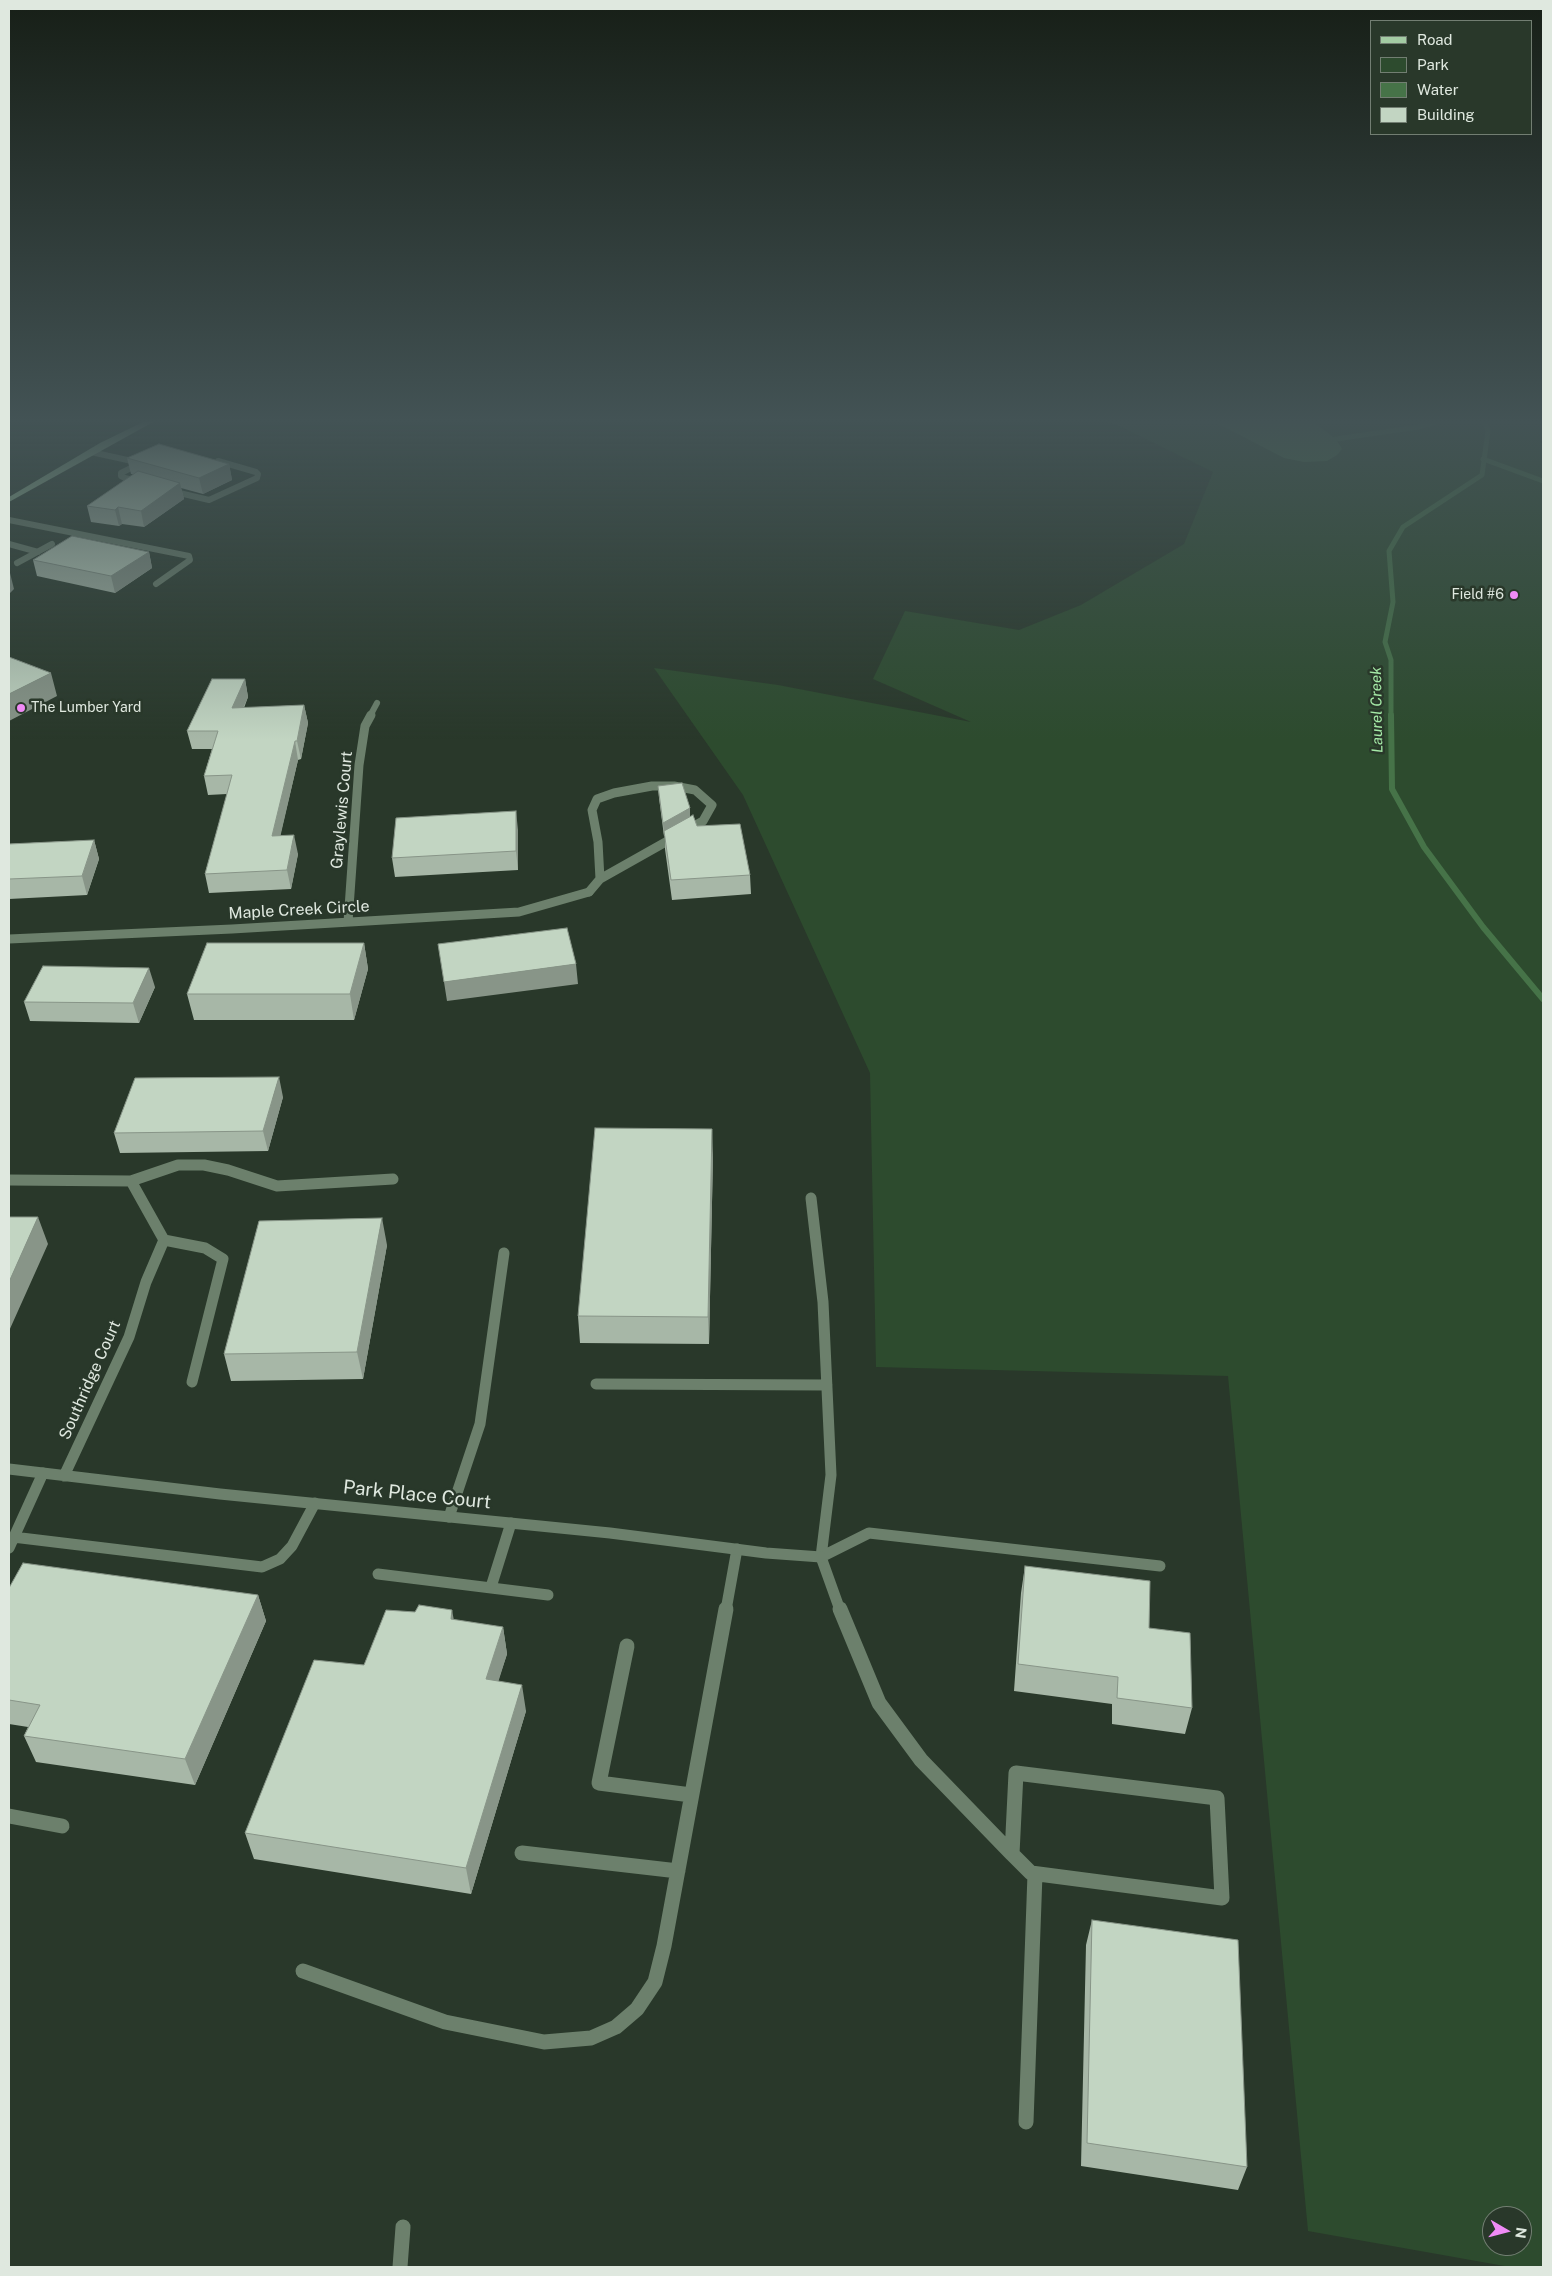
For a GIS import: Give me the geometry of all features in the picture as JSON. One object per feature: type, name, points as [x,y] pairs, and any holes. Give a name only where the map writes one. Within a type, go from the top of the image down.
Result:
[{"type":"street","points":[[45,527],[189,556],[190,560],[156,584]]},
{"type":"street","points":[[9,544],[38,552]]},
{"type":"street","points":[[17,563],[52,544]]},
{"type":"street","name":"Graylewis Court","points":[[348,922],[361,755],[365,726],[377,703]]},
{"type":"street","points":[[652,786],[674,786],[695,790],[712,805],[703,821],[600,879],[598,842],[592,810],[597,799],[614,793],[652,786]]},
{"type":"street","name":"Maple Creek Circle","points":[[9,939],[519,912],[589,892],[600,879]]},
{"type":"street","points":[[9,1180],[131,1181],[178,1165],[204,1165],[228,1170],[277,1186],[393,1179]]},
{"type":"street","points":[[131,1181],[164,1240],[205,1248],[223,1259],[192,1382]]},
{"type":"street","points":[[811,1198],[823,1302],[831,1475],[821,1557],[838,1605],[879,1703],[921,1760],[1012,1854],[1031,1873],[1222,1898],[1217,1798],[1016,1773],[1012,1854]]},
{"type":"street","name":"Southridge Court","points":[[64,1476],[129,1337],[146,1282],[164,1240]]},
{"type":"street","points":[[449,1517],[480,1424],[504,1253]]},
{"type":"street","points":[[596,1384],[827,1385]]},
{"type":"street","name":"Park Place Court","points":[[9,1469],[510,1523],[766,1553],[821,1557]]},
{"type":"street","points":[[43,1473],[11,1543],[262,1567],[280,1559],[292,1546],[315,1503]]},
{"type":"street","points":[[491,1587],[510,1523]]},
{"type":"street","points":[[821,1557],[869,1533],[1160,1566]]},
{"type":"street","points":[[303,1971],[445,2022],[544,2042],[591,2038],[616,2027],[637,2009],[655,1982],[664,1946],[737,1549]]},
{"type":"street","points":[[378,1574],[548,1595]]},
{"type":"street","points":[[627,1646],[599,1783],[692,1795]]},
{"type":"street","points":[[9,1816],[62,1826]]},
{"type":"street","points":[[522,1853],[678,1871]]},
{"type":"street","points":[[1026,2122],[1035,1874]]},
{"type":"street","points":[[400,2267],[403,2227]]},
{"type":"green space","points":[[1191,527],[1543,527],[1543,2267],[1510,2267],[1308,2231],[1228,1376],[876,1367],[870,1073],[743,795],[654,668],[778,685],[971,722],[873,679],[905,611],[1019,630],[1081,605],[1184,544]]},
{"type":"building","points":[[72,536],[149,552],[111,576],[33,560]]},
{"type":"building","points":[[9,657],[51,673],[9,694]]},
{"type":"building","points":[[212,679],[245,679],[232,708],[304,705],[297,741],[295,741],[272,836],[294,835],[287,870],[205,874],[232,775],[204,776],[218,731],[187,731]]},
{"type":"building","points":[[682,783],[690,808],[663,823],[658,786]]},
{"type":"building","points":[[516,811],[516,851],[392,858],[396,818]]},
{"type":"building","points":[[693,815],[697,826],[740,824],[750,875],[671,880],[664,831]]},
{"type":"building","points":[[94,840],[82,876],[9,879],[9,844]]},
{"type":"building","points":[[567,928],[576,964],[444,982],[438,944]]},
{"type":"building","points":[[207,943],[364,943],[350,994],[187,994]]},
{"type":"building","points":[[43,966],[149,968],[133,1003],[24,1002]]},
{"type":"building","points":[[279,1077],[263,1131],[114,1133],[135,1078]]},
{"type":"building","points":[[595,1128],[712,1129],[708,1317],[578,1316]]},
{"type":"building","points":[[9,1217],[38,1217],[9,1282]]},
{"type":"building","points":[[382,1218],[357,1352],[224,1354],[259,1221]]},
{"type":"building","points":[[23,1563],[258,1595],[185,1759],[24,1736],[40,1705],[9,1700],[9,1588]]},
{"type":"building","points":[[1025,1566],[1150,1581],[1149,1628],[1190,1633],[1192,1708],[1117,1698],[1118,1677],[1018,1664]]},
{"type":"building","points":[[419,1605],[452,1610],[451,1619],[503,1627],[486,1679],[522,1685],[466,1868],[245,1833],[314,1660],[364,1665],[386,1610],[415,1612]]},
{"type":"building","points":[[1092,1920],[1238,1940],[1247,2167],[1087,2143]]},
{"type":"waterway","name":"Laurel Creek","points":[[1391,715],[1391,660],[1385,642],[1393,602],[1389,551],[1403,527]]},
{"type":"waterway","name":"Laurel Creek","points":[[1391,715],[1392,789],[1424,847],[1483,927],[1543,999]]},
{"type":"place","name":"Field #6","points":[[1514,595]]},
{"type":"place","name":"The Lumber Yard","points":[[21,708]]}]
